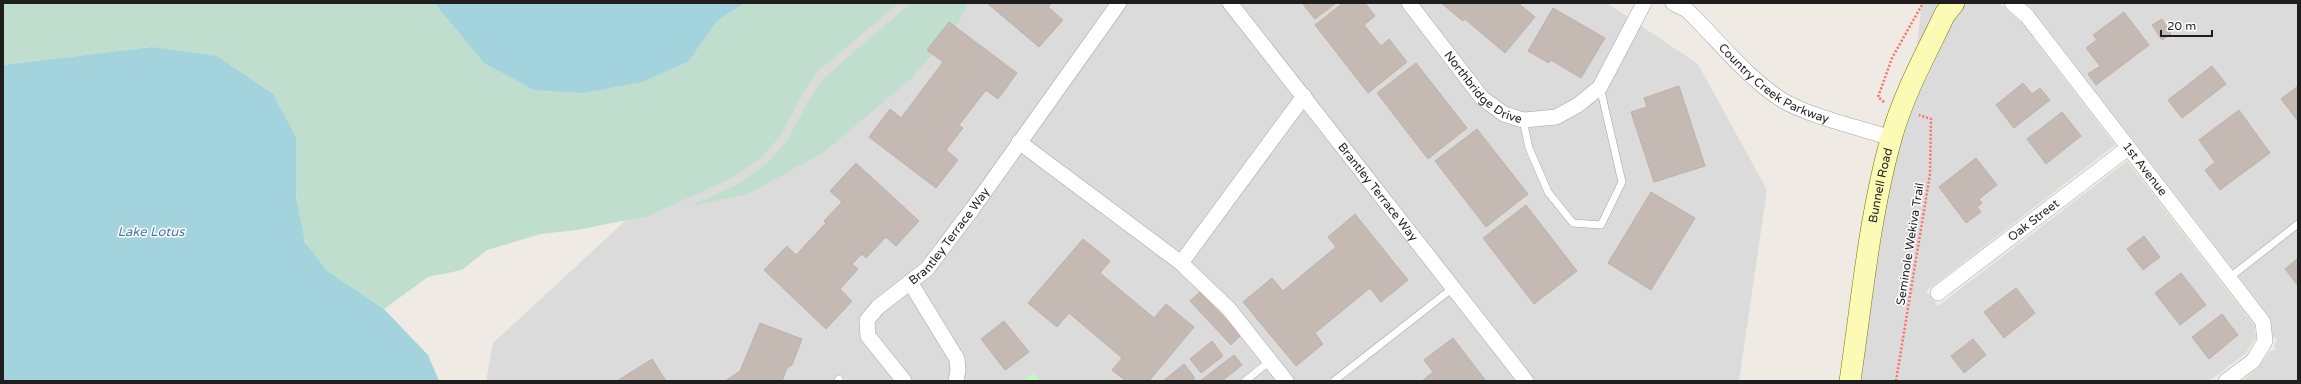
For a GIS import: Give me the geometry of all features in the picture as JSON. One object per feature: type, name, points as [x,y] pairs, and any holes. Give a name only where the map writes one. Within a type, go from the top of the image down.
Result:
[{"type":"main road","name":"Bunnell Road","points":[[1850,381],[1877,200],[1891,138],[1902,107],[1945,14],[1954,3]]},
{"type":"street","name":"Brantley Terrace Way","points":[[904,381],[868,336],[866,320],[878,307],[927,269],[973,208],[1119,3]]},
{"type":"street","name":"Brantley Terrace Way","points":[[1230,3],[1454,287],[1526,381]]},
{"type":"street","name":"Northbridge Drive","points":[[1409,3],[1482,98],[1504,114],[1523,120],[1556,116],[1578,105],[1600,86],[1644,3]]},
{"type":"street","name":"Country Creek Parkway","points":[[1673,3],[1687,10],[1760,85],[1784,101],[1817,114],[1891,138]]},
{"type":"street","name":"1st Avenue","points":[[2012,3],[2027,16],[2263,322],[2265,341],[2252,361],[2226,381]]},
{"type":"street","points":[[1181,263],[1304,96]]},
{"type":"street","points":[[1019,142],[1181,263],[1229,309],[1286,381]]},
{"type":"street","name":"Oak Street","points":[[1938,293],[2128,148]]},
{"type":"street","points":[[910,282],[957,359],[958,370],[956,381]]},
{"type":"lane","points":[[1523,120],[1529,148],[1548,192],[1573,223],[1602,225],[1622,182],[1600,86]]},
{"type":"lane","points":[[2229,278],[2298,224]]},
{"type":"lane","points":[[1334,381],[1454,287]]},
{"type":"lane","points":[[1245,381],[1270,361]]},
{"type":"path","points":[[1883,102],[1878,97],[1892,58],[1923,3]]},
{"type":"path","name":"Seminole Wekiva Trail","points":[[1896,381],[1930,174],[1931,119],[1922,116]]},
{"type":"shaded area","points":[[861,3],[1607,3],[1698,64],[1767,190],[1739,381],[486,381],[493,343]]},
{"type":"shaded area","points":[[1922,3],[1941,3],[1916,53]]},
{"type":"shaded area","points":[[1966,3],[1999,3],[2021,22],[2115,145],[1926,291],[1938,306],[2127,161],[2254,325],[2256,338],[2245,354],[2209,381],[1859,381],[1886,202],[1900,142],[1910,111],[1953,19]]},
{"type":"shaded area","points":[[2025,3],[2298,3],[2298,381],[2242,381],[2258,368],[2270,351],[2275,350],[2274,345],[2277,340],[2273,337],[2270,317],[2034,11]]},
{"type":"green space","points":[[3,3],[434,3],[484,63],[689,61],[717,21],[745,3],[899,3],[817,72],[803,93],[780,137],[760,158],[732,178],[648,216],[577,230],[541,234],[487,250],[462,270],[428,277],[384,309],[328,272],[316,259],[307,244],[301,227],[296,191],[296,138],[151,47],[3,65]]},
{"type":"green space","points":[[911,3],[968,3],[958,24],[911,79],[824,152],[748,194],[691,206],[736,185],[766,164],[787,141],[810,98],[824,78]]},
{"type":"green space","points":[[1034,373],[1040,381],[1023,381]]},
{"type":"water","points":[[434,3],[745,3],[717,21],[689,61],[642,82],[583,93],[534,90],[484,63]]},
{"type":"water","name":"Lake Lotus","points":[[151,47],[217,56],[273,94],[296,138],[296,196],[305,242],[327,271],[384,309],[428,355],[439,381],[3,381],[3,65]]},
{"type":"building","points":[[987,3],[1052,3],[1048,7],[1063,20],[1039,47]]},
{"type":"building","points":[[1302,3],[1336,3],[1315,19]]},
{"type":"building","points":[[1343,3],[1365,3],[1375,16],[1364,25],[1381,46],[1389,39],[1407,62],[1368,93],[1315,25]]},
{"type":"building","points":[[1441,3],[1518,3],[1535,17],[1505,53],[1465,19],[1463,21]]},
{"type":"building","points":[[1553,8],[1605,38],[1581,78],[1551,60],[1549,63],[1528,51]]},
{"type":"building","points":[[2124,12],[2149,45],[2096,85],[2088,74],[2100,66],[2086,48],[2097,40],[2093,35]]},
{"type":"building","points":[[2162,19],[2171,34],[2162,40],[2152,25]]},
{"type":"building","points":[[949,22],[1017,73],[998,99],[986,90],[959,125],[963,128],[946,150],[958,160],[936,188],[869,137],[890,109],[901,118],[943,62],[927,50]]},
{"type":"building","points":[[1416,63],[1467,128],[1428,159],[1377,93]]},
{"type":"building","points":[[2212,66],[2226,84],[2182,118],[2168,100]]},
{"type":"building","points":[[2023,83],[2032,94],[2040,88],[2050,100],[2014,128],[1996,105]]},
{"type":"building","points":[[1679,86],[1705,166],[1654,182],[1631,112],[1647,107],[1644,98]]},
{"type":"building","points":[[2298,86],[2298,121],[2281,99]]},
{"type":"building","points":[[2239,110],[2270,153],[2220,190],[2205,170],[2215,162],[2199,140]]},
{"type":"building","points":[[2062,112],[2081,136],[2046,164],[2027,139]]},
{"type":"building","points":[[1477,129],[1528,194],[1486,227],[1435,161]]},
{"type":"building","points":[[1976,158],[1997,185],[1979,199],[1982,203],[1977,207],[1981,212],[1966,223],[1939,187]]},
{"type":"building","points":[[856,163],[919,221],[896,246],[886,237],[866,258],[862,254],[852,264],[858,269],[840,289],[852,301],[826,329],[764,270],[787,246],[796,255],[826,223],[824,221],[842,202],[830,191]]},
{"type":"building","points":[[1651,192],[1695,218],[1651,290],[1608,263]]},
{"type":"building","points":[[1526,205],[1577,271],[1534,304],[1483,238]]},
{"type":"building","points":[[1355,214],[1408,280],[1381,302],[1370,288],[1315,333],[1323,344],[1296,366],[1243,302],[1272,278],[1283,291],[1336,247],[1328,237]]},
{"type":"building","points":[[2144,236],[2160,257],[2143,270],[2127,249]]},
{"type":"building","points":[[1083,239],[1110,261],[1100,273],[1154,318],[1166,304],[1194,327],[1149,381],[1126,381],[1112,370],[1122,358],[1069,313],[1057,327],[1028,303]]},
{"type":"building","points":[[2298,258],[2298,286],[2285,269]]},
{"type":"building","points":[[2181,273],[2206,305],[2180,325],[2155,293]]},
{"type":"building","points":[[2016,288],[2035,313],[2004,338],[1984,312]]},
{"type":"building","points":[[1200,292],[1241,335],[1231,345],[1190,301]]},
{"type":"building","points":[[2222,314],[2238,335],[2209,359],[2192,337]]},
{"type":"building","points":[[1004,321],[1029,352],[1005,370],[981,339]]},
{"type":"building","points":[[760,323],[802,339],[792,365],[787,368],[782,381],[725,381],[740,371]]},
{"type":"building","points":[[1453,338],[1486,381],[1422,381],[1433,372],[1424,360]]},
{"type":"building","points":[[1973,339],[1986,355],[1964,373],[1951,356]]},
{"type":"building","points":[[1212,341],[1223,356],[1201,373],[1190,359]]},
{"type":"building","points":[[1234,355],[1242,365],[1222,381],[1200,381]]},
{"type":"building","points":[[652,359],[666,381],[617,381]]},
{"type":"building","points":[[1184,364],[1195,378],[1191,381],[1163,381]]}]
